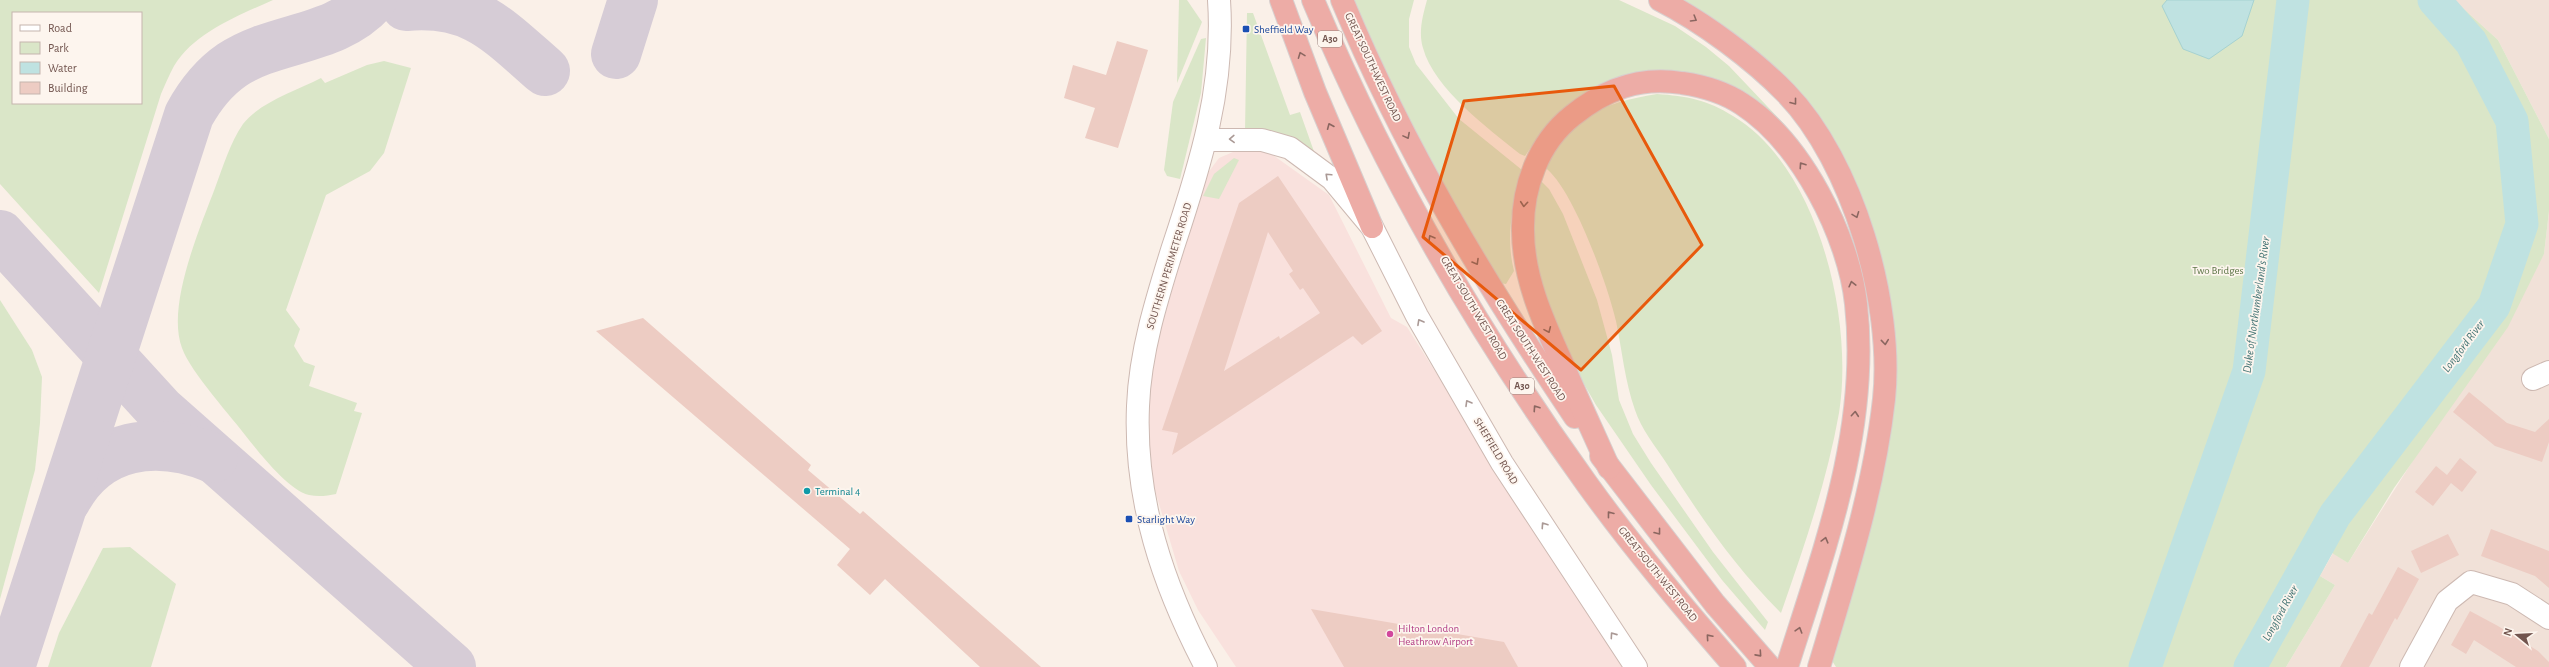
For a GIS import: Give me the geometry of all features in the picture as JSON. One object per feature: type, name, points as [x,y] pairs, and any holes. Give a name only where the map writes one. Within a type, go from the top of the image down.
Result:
[{"type":"highway","points":[[1280,0],[1315,92],[1372,227]]},
{"type":"highway","name":"GREAT SOUTH WEST ROAD","points":[[1313,0],[1370,124],[1419,218],[1472,310],[1587,484],[1650,565],[1735,667]]},
{"type":"highway","name":"GREAT SOUTH-WEST ROAD","points":[[1342,0],[1394,113],[1443,205],[1496,297],[1609,468],[1714,604],[1770,667]]},
{"type":"highway","points":[[1660,0],[1703,25],[1786,93],[1810,123],[1835,166],[1870,252],[1879,290],[1886,348],[1884,399],[1869,488],[1838,604],[1819,667]]},
{"type":"highway","points":[[1609,468],[1545,324],[1533,291],[1525,260],[1522,231],[1524,198],[1534,166],[1547,145],[1562,124],[1594,98],[1621,88],[1655,81],[1698,86],[1720,92],[1742,104],[1764,120],[1791,149],[1811,179],[1829,214],[1843,250],[1856,301],[1860,358],[1855,419],[1845,468],[1815,578],[1787,667]]},
{"type":"street","name":"SOUTHERN PERIMETER ROAD","points":[[1206,667],[1186,628],[1156,552],[1147,520],[1140,475],[1138,405],[1150,329],[1206,140],[1215,103],[1220,54],[1219,0]]},
{"type":"street","points":[[1206,140],[1262,140],[1290,148],[1332,179],[1372,227]]},
{"type":"street","name":"SHEFFIELD ROAD","points":[[1372,227],[1417,316],[1502,463],[1636,667]]},
{"type":"street","points":[[2411,667],[2447,601],[2471,582],[2512,594],[2549,618]]},
{"type":"highlighted area","points":[[1614,86],[1702,245],[1581,370],[1423,237],[1464,101]]},
{"type":"shaded area","points":[[2454,0],[2549,0],[2549,139],[2498,40]]},
{"type":"shaded area","points":[[1240,149],[1270,153],[1329,195],[1391,318],[1407,327],[1622,667],[1236,667],[1198,610],[1179,571],[1154,487],[1149,448],[1148,393],[1158,336],[1207,174],[1219,158]]},
{"type":"shaded area","points":[[2549,211],[2549,667],[2286,667],[2335,585],[2320,576],[2333,553],[2348,563],[2544,254]]},
{"type":"green space","points":[[0,0],[273,0],[218,26],[205,34],[183,54],[174,66],[161,94],[99,293],[0,184]]},
{"type":"green space","points":[[1179,0],[1187,0],[1202,22],[1177,83]]},
{"type":"green space","points":[[1348,0],[1414,0],[1409,19],[1409,47],[1416,64],[1459,119],[1522,170],[1511,220],[1510,245],[1514,271],[1506,284],[1500,283],[1457,220]]},
{"type":"green space","points":[[1427,0],[1619,0],[1675,26],[1706,47],[1729,66],[1784,124],[1780,127],[1653,73],[1536,140],[1525,156],[1520,154],[1464,107],[1438,78],[1429,63],[1423,48],[1421,36]]},
{"type":"green space","name":"Two Bridges","points":[[1671,0],[2454,0],[2498,40],[2549,139],[2549,211],[2544,254],[2508,327],[2394,488],[2348,563],[2332,553],[2320,576],[2335,585],[2286,667],[1836,667],[1829,656],[1891,358],[1826,140]]},
{"type":"green space","points":[[1247,13],[1253,13],[1290,115],[1300,112],[1317,160],[1245,131]]},
{"type":"green space","points":[[1206,38],[1201,93],[1180,179],[1167,176],[1164,170],[1173,102],[1201,39]]},
{"type":"green space","points":[[384,61],[411,68],[384,153],[370,171],[326,195],[286,310],[300,329],[294,346],[304,362],[315,366],[309,386],[357,403],[354,411],[362,413],[336,494],[312,496],[293,487],[276,472],[212,395],[194,370],[182,348],[178,331],[178,311],[181,289],[201,224],[224,164],[238,131],[250,116],[269,103],[321,78],[325,83],[367,65]]},
{"type":"green space","points":[[1657,94],[1678,96],[1715,106],[1733,116],[1763,140],[1788,171],[1808,208],[1824,249],[1835,292],[1841,335],[1842,376],[1839,413],[1821,489],[1781,613],[1749,578],[1720,542],[1693,504],[1641,424],[1635,410],[1629,388],[1612,305],[1588,238],[1566,194],[1555,177],[1544,167],[1566,135],[1590,115],[1620,102]]},
{"type":"green space","points":[[1234,158],[1239,160],[1219,199],[1203,196],[1214,174]]},
{"type":"green space","points":[[1538,178],[1549,189],[1563,214],[1597,300],[1612,355],[1619,400],[1633,434],[1651,463],[1713,552],[1768,622],[1765,630],[1722,580],[1651,485],[1596,405],[1551,326],[1527,234]]},
{"type":"green space","points":[[0,300],[32,350],[42,377],[40,423],[35,470],[0,599]]},
{"type":"green space","points":[[130,547],[176,584],[151,667],[48,667],[59,633],[103,548]]},
{"type":"water","points":[[2167,0],[2254,0],[2242,36],[2209,59],[2183,49],[2162,6]]},
{"type":"building","points":[[1117,41],[1148,50],[1118,148],[1085,138],[1095,108],[1064,98],[1073,65],[1106,75]]},
{"type":"building","points":[[1278,176],[1382,331],[1362,345],[1353,336],[1172,455],[1178,433],[1162,430],[1239,203]],"holes":[[[1268,232],[1293,271],[1289,274],[1300,290],[1303,288],[1320,313],[1280,339],[1279,336],[1224,371]]]},
{"type":"building","name":"Terminal 4","points":[[643,318],[811,465],[808,470],[860,514],[863,511],[1041,667],[980,667],[885,579],[870,595],[837,565],[850,549],[596,331]]},
{"type":"building","points":[[2469,392],[2507,423],[2535,432],[2549,419],[2549,442],[2542,462],[2495,446],[2453,412]]},
{"type":"building","points":[[2460,458],[2477,472],[2462,492],[2451,483],[2433,506],[2415,492],[2436,466],[2447,475]]},
{"type":"building","points":[[2491,529],[2549,551],[2549,588],[2535,576],[2481,556]]},
{"type":"building","points":[[2448,534],[2459,555],[2421,573],[2411,551]]},
{"type":"building","points":[[2398,567],[2419,579],[2397,620],[2395,618],[2369,667],[2340,667],[2369,613],[2372,615]]},
{"type":"building","name":"Hilton London Heathrow Airport","points":[[1311,609],[1504,642],[1518,667],[1344,667]]},
{"type":"building","points":[[2470,611],[2498,626],[2538,651],[2549,662],[2549,667],[2516,667],[2474,640],[2466,654],[2451,645]]},
{"type":"waterway","name":"Duke of Northumberland's River","points":[[2145,667],[2249,371],[2293,0]]},
{"type":"waterway","name":"Longford River","points":[[2250,667],[2335,515],[2494,306],[2522,224],[2512,121],[2471,42],[2434,0]]},
{"type":"taxiway","points":[[10,667],[189,115],[208,87],[219,75],[232,65],[267,48],[323,31],[341,23],[357,13],[372,0]]},
{"type":"taxiway","points":[[616,54],[633,0]]},
{"type":"taxiway","points":[[406,6],[429,5],[467,13],[498,31],[545,71]]},
{"type":"taxiway","points":[[0,235],[161,411],[451,667]]},
{"type":"taxiway","points":[[66,500],[79,481],[94,466],[111,455],[130,449],[150,446],[171,447],[192,451],[213,458]]},
{"type":"place","name":"Sheffield Way","points":[[1246,29]]},
{"type":"place","name":"Terminal 4","points":[[807,491]]},
{"type":"place","name":"Starlight Way","points":[[1129,519]]},
{"type":"place","name":"Hilton London Heathrow Airport","points":[[1390,634]]}]
